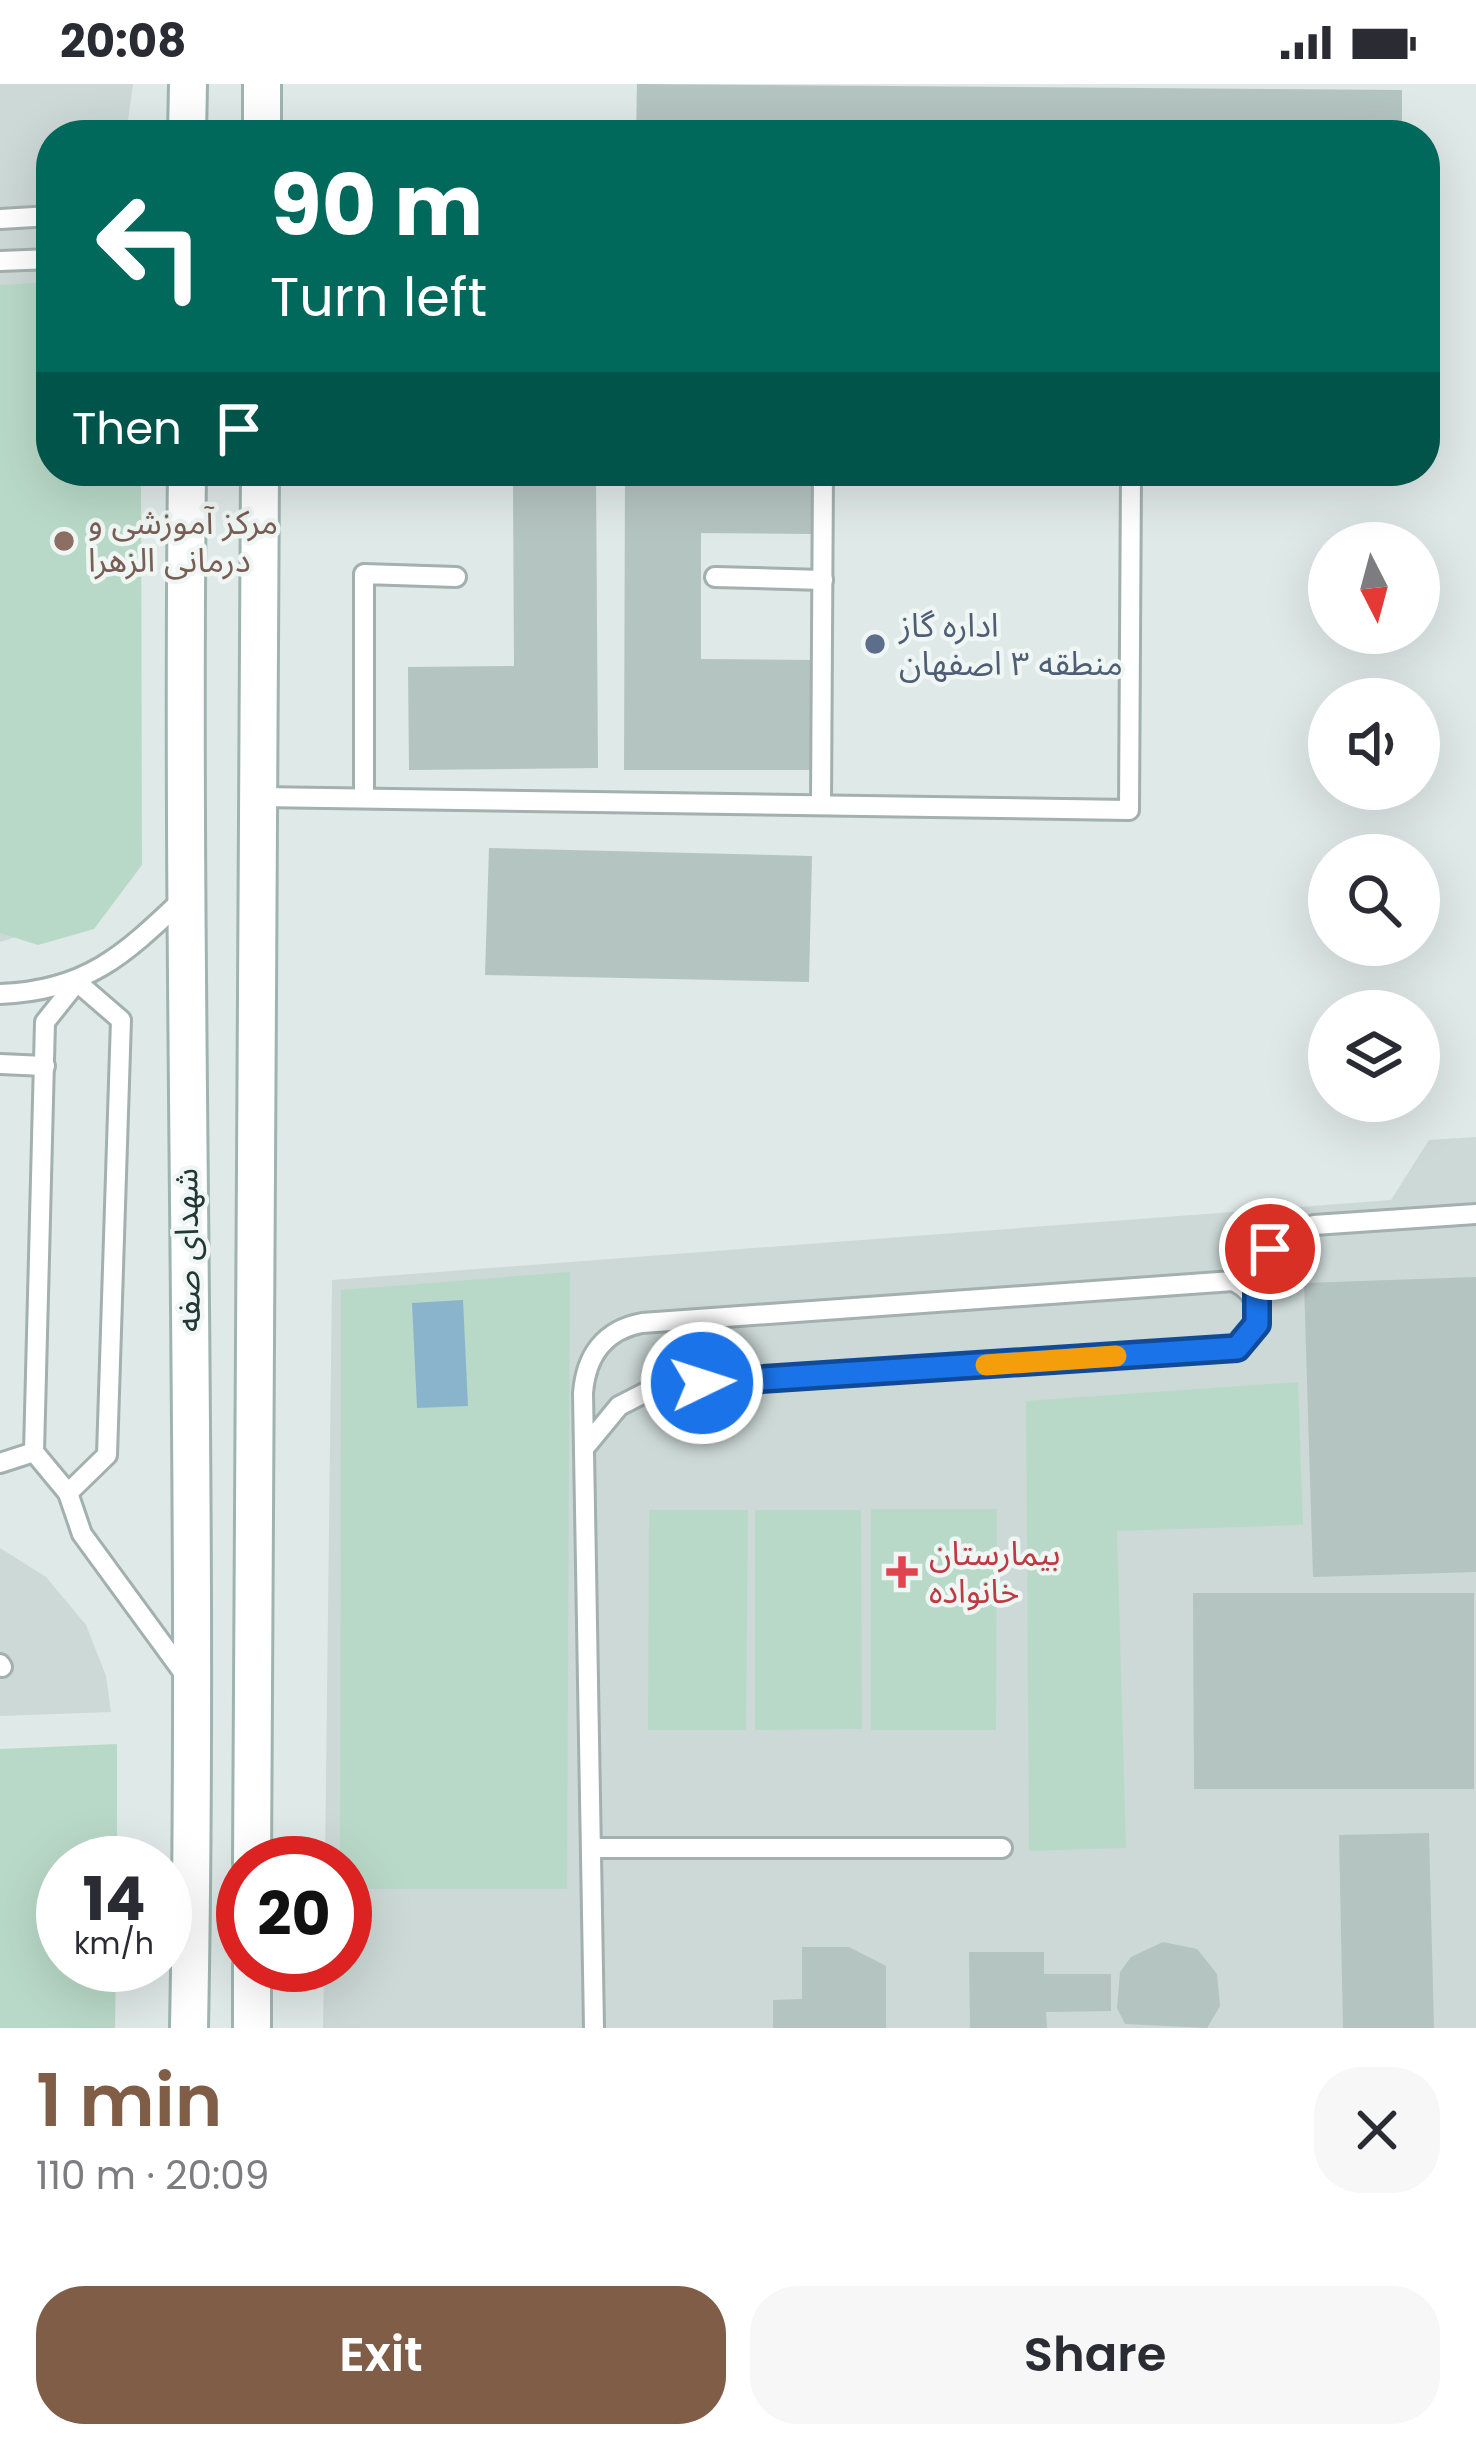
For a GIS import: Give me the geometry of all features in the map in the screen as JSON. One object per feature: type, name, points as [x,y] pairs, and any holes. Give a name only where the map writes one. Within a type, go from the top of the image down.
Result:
[{"type":"main road","points":[[187,120],[188,84]]},
{"type":"main road","points":[[262,84],[262,120]]},
{"type":"main road","name":"شهدای صفه","points":[[187,486],[183,899],[192,1686],[189,2028]]},
{"type":"main road","name":"شهدای صفه","points":[[253,1836],[260,486]]},
{"type":"main road","points":[[251,2028],[252,1992]]},
{"type":"lane","points":[[0,219],[36,217]]},
{"type":"lane","points":[[0,260],[36,259]]},
{"type":"lane","points":[[821,804],[823,486]]},
{"type":"lane","points":[[259,797],[1129,810],[1131,486]]},
{"type":"lane","points":[[364,798],[364,574],[456,577]]},
{"type":"lane","points":[[715,577],[823,580]]},
{"type":"lane","points":[[0,994],[77,982],[122,957],[183,899]]},
{"type":"lane","points":[[77,982],[46,1022],[34,1452],[68,1492],[82,1534],[192,1686]]},
{"type":"lane","points":[[68,1492],[107,1455],[122,1020],[77,982]]},
{"type":"lane","points":[[0,1064],[45,1066]]},
{"type":"lane","points":[[586,1446],[619,1406],[658,1386],[1237,1348],[1257,1324],[1263,1262],[1270,1249],[1296,1231],[1314,1225],[1476,1214]]},
{"type":"lane","points":[[594,2028],[583,1393],[589,1360],[628,1325],[1233,1282],[1256,1303]]},
{"type":"lane","points":[[0,1463],[34,1452]]},
{"type":"lane","points":[[592,1848],[1002,1848]]},
{"type":"shaded area","points":[[0,84],[133,84],[128,120],[36,120],[36,486],[50,486],[16,937],[0,942]]},
{"type":"shaded area","name":"بیمارستان خانواده","points":[[1476,1137],[1476,2028],[323,2028],[324,1992],[372,1992],[372,1836],[325,1836],[332,1280],[1391,1200],[1429,1140]]},
{"type":"shaded area","points":[[0,1548],[46,1577],[86,1625],[106,1676],[111,1712],[0,1716]]},
{"type":"green space","name":"مرکز آموزشی و درمانی الزهرا","points":[[36,283],[36,486],[141,486],[142,865],[94,929],[38,945],[0,933],[0,285]]},
{"type":"green space","points":[[570,1272],[567,1889],[372,1889],[372,1836],[340,1836],[341,1290]]},
{"type":"green space","points":[[1298,1382],[1303,1525],[1117,1531],[1126,1848],[1029,1851],[1026,1401]]},
{"type":"green space","points":[[871,1509],[997,1509],[996,1730],[871,1730]]},
{"type":"green space","points":[[649,1510],[748,1510],[746,1730],[648,1730]]},
{"type":"green space","points":[[755,1510],[861,1510],[862,1729],[755,1730]]},
{"type":"green space","points":[[117,1744],[117,1836],[36,1836],[36,1992],[116,1992],[115,2028],[0,2028],[0,1749]]},
{"type":"water","points":[[463,1300],[468,1406],[417,1408],[412,1303]]},
{"type":"building","points":[[637,84],[1402,90],[1402,120],[636,120]]},
{"type":"building","points":[[513,486],[596,486],[598,768],[409,770],[408,667],[514,666]]},
{"type":"building","points":[[625,486],[813,486],[813,534],[701,533],[701,659],[812,660],[812,770],[624,770]]},
{"type":"building","points":[[489,848],[812,856],[809,982],[485,975]]},
{"type":"building","points":[[1476,1277],[1476,1572],[1313,1577],[1304,1283]]},
{"type":"building","points":[[1193,1593],[1474,1593],[1474,1789],[1194,1789]]},
{"type":"building","points":[[1429,1833],[1434,2028],[1343,2028],[1339,1835]]},
{"type":"building","points":[[1163,1942],[1197,1949],[1217,1974],[1220,2006],[1207,2028],[1125,2024],[1117,2008],[1120,1972],[1131,1957]]},
{"type":"building","points":[[802,1947],[849,1947],[886,1966],[886,2028],[773,2028],[773,2000],[802,1999]]},
{"type":"building","points":[[969,1952],[1044,1952],[1044,1974],[1111,1974],[1111,2011],[1046,2012],[1047,2028],[970,2028]]},
{"type":"slow traffic","points":[[986,1365],[1116,1356]]},
{"type":"place","name":"مرکز آموزشی و درمانی الزهرا","points":[[64,541]]},
{"type":"place","name":"اداره گاز منطقه ۳ اصفهان","points":[[875,644]]},
{"type":"place","name":"بیمارستان خانواده","points":[[902,1572]]},
{"type":"route","points":[[702,1383],[1237,1348],[1246,1343],[1257,1324],[1257,1288],[1270,1249]]}]
